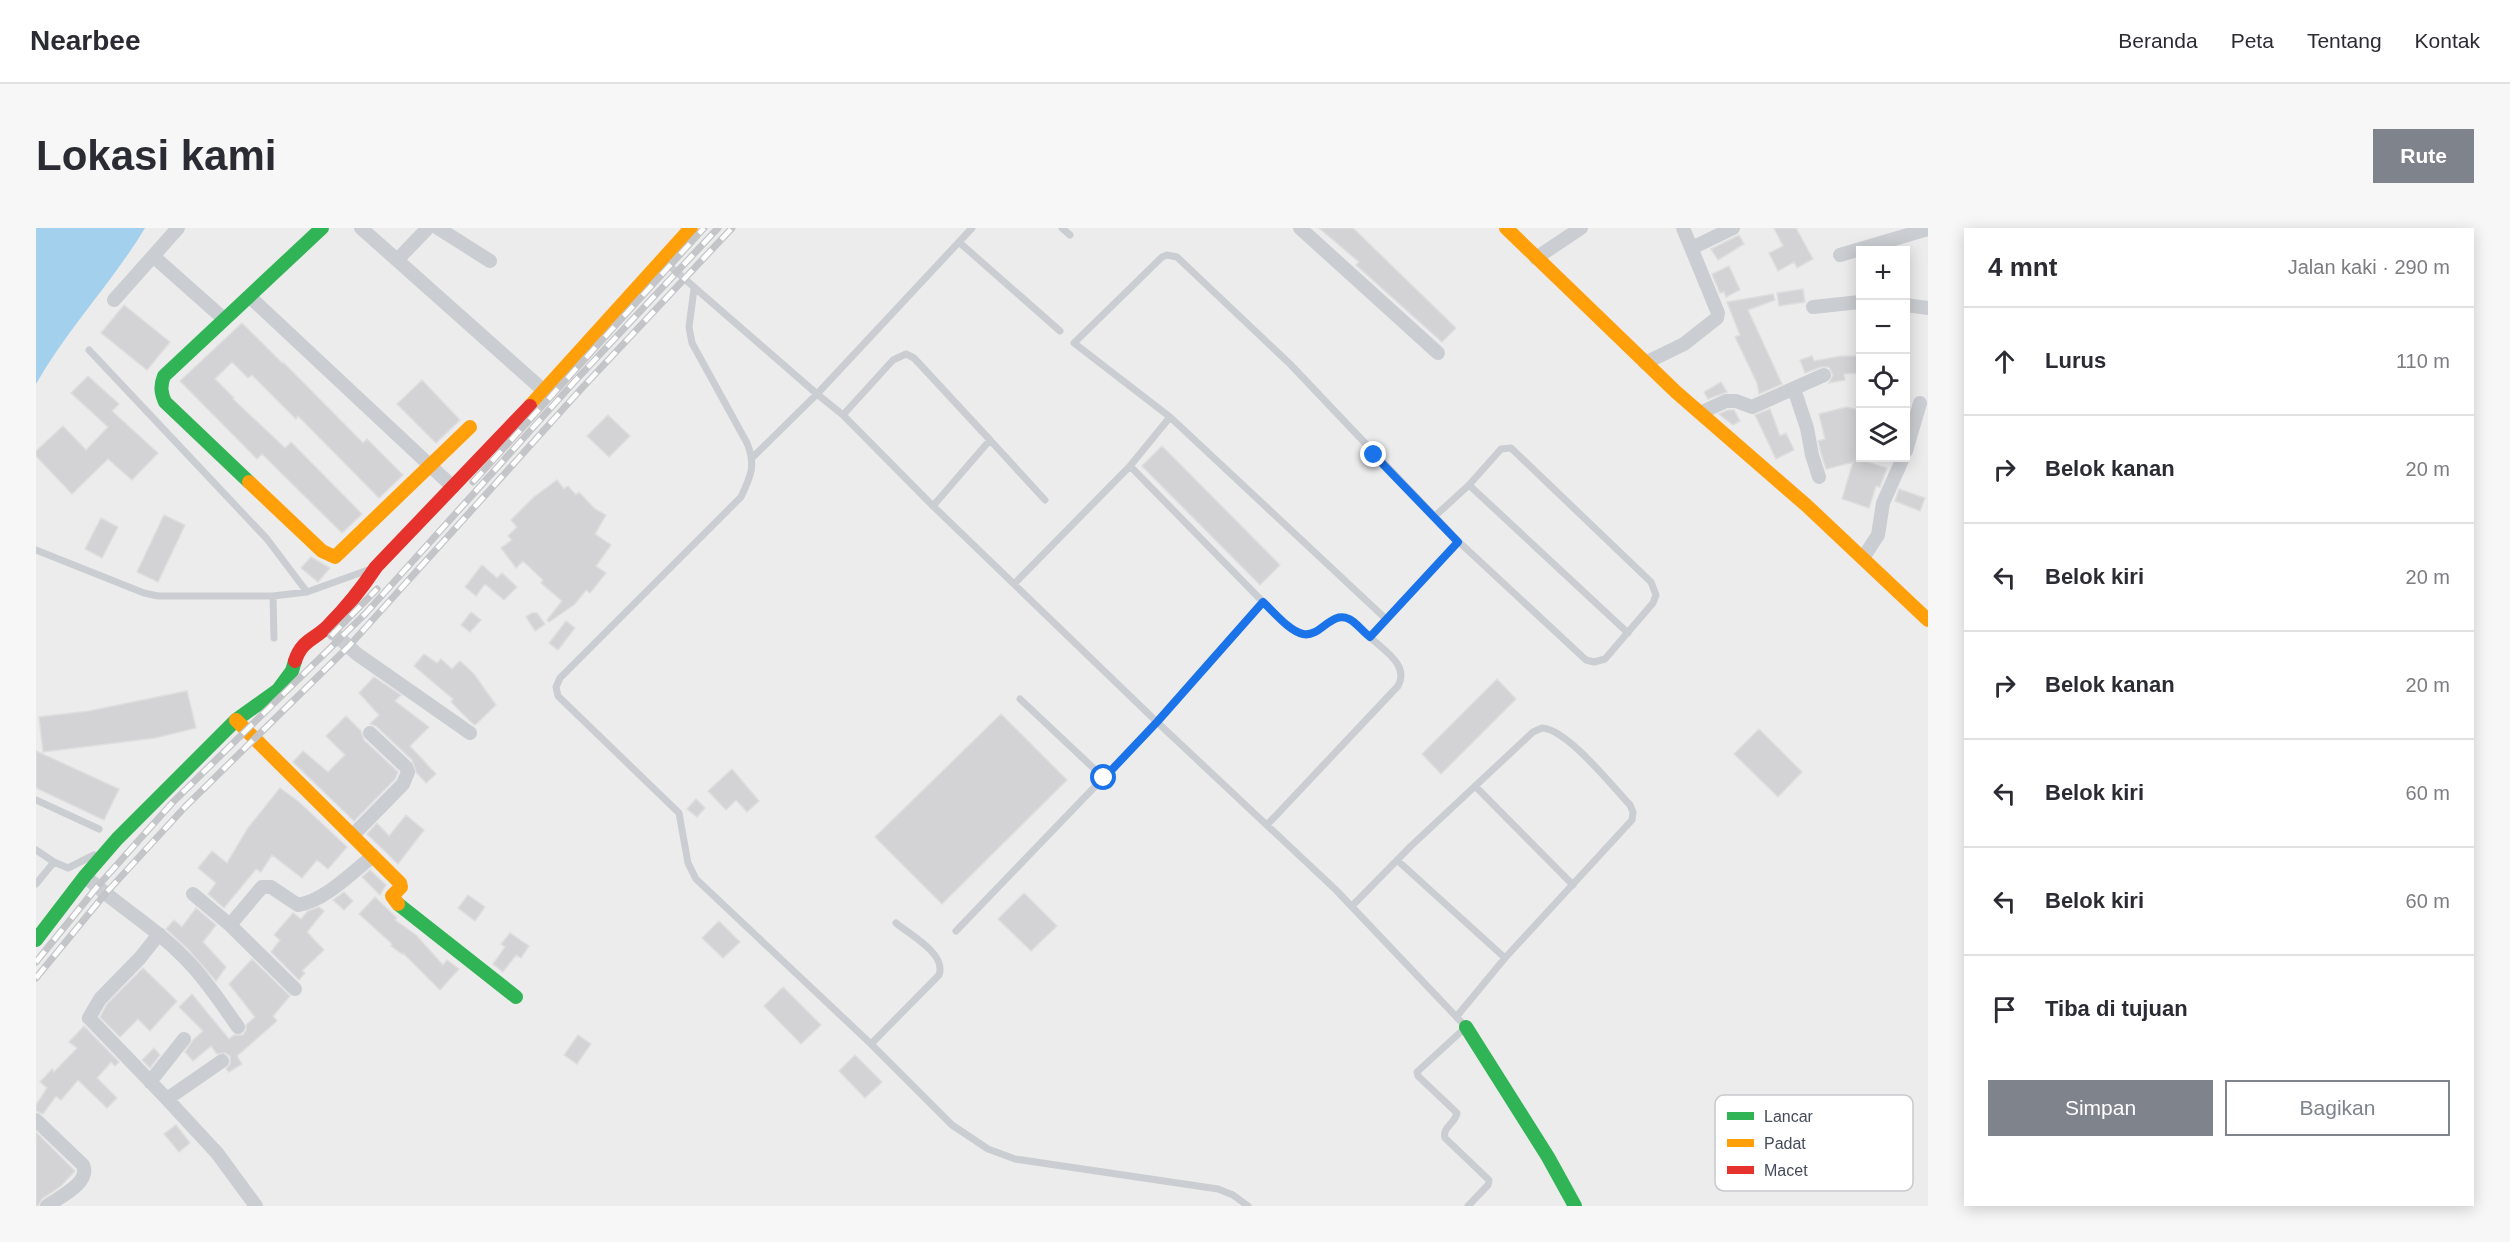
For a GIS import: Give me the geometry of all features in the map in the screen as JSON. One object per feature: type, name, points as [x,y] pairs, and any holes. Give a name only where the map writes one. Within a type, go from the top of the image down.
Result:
[{"type":"street","points":[[114,300],[178,228]]},
{"type":"street","points":[[322,228],[164,376],[160,384],[160,392],[165,402],[322,551],[330,556],[339,555],[470,427]]},
{"type":"street","points":[[361,228],[543,390]]},
{"type":"street","points":[[397,260],[428,228]]},
{"type":"street","points":[[438,228],[490,261]]},
{"type":"street","points":[[36,940],[110,847],[236,720],[278,690],[292,670],[299,648],[327,627],[358,593],[376,567],[453,488],[691,228]]},
{"type":"street","points":[[1300,228],[1438,353]]},
{"type":"street","points":[[1506,228],[1645,363],[1863,558],[1928,620]]},
{"type":"street","points":[[1536,258],[1581,228]]},
{"type":"street","points":[[1645,363],[1684,344],[1716,318],[1718,309],[1683,228]]},
{"type":"street","points":[[1692,248],[1733,228]]},
{"type":"street","points":[[1840,255],[1928,229]]},
{"type":"street","points":[[153,256],[224,319]]},
{"type":"street","points":[[250,297],[453,488]]},
{"type":"street","points":[[1813,306],[1856,302]]},
{"type":"street","points":[[1910,306],[1928,308]]},
{"type":"street","points":[[1700,413],[1731,400],[1752,407],[1824,375]]},
{"type":"street","points":[[1794,389],[1807,428],[1819,477]]},
{"type":"street","points":[[1910,404],[1914,405],[1924,400]]},
{"type":"street","points":[[1910,438],[1924,400]]},
{"type":"street","points":[[1863,558],[1878,535],[1883,503],[1901,462]]},
{"type":"street","points":[[327,627],[357,654],[470,733]]},
{"type":"street","points":[[236,720],[282,770],[400,883],[400,887],[392,896],[393,900],[448,946],[516,997]]},
{"type":"street","points":[[352,835],[403,784],[408,772],[406,767],[370,733]]},
{"type":"street","points":[[230,925],[262,887],[271,887],[298,905],[305,904],[328,891],[373,856]]},
{"type":"street","points":[[85,876],[159,934],[194,967],[238,1027]]},
{"type":"street","points":[[193,894],[230,925],[295,988]]},
{"type":"street","points":[[159,934],[140,958],[100,999],[89,1018],[217,1153],[256,1206]]},
{"type":"street","points":[[1466,1027],[1542,1147],[1575,1206]]},
{"type":"street","points":[[150,1082],[184,1039]]},
{"type":"street","points":[[167,1099],[222,1061]]},
{"type":"street","points":[[36,1120],[83,1166],[85,1171],[77,1185],[47,1206]]},
{"type":"lane","points":[[753,457],[817,394],[972,228]]},
{"type":"lane","points":[[1062,228],[1070,235]]},
{"type":"lane","points":[[960,243],[1060,331]]},
{"type":"lane","points":[[1386,620],[1170,417],[1074,343],[1162,257],[1172,255],[1290,364],[1434,517],[1458,542],[1586,660],[1594,662],[1605,659],[1653,603],[1656,596],[1651,582],[1512,448],[1501,449],[1434,517]]},
{"type":"lane","points":[[662,259],[694,289],[843,415],[933,506],[1352,906],[1457,1016],[1466,1027],[1417,1072],[1418,1076],[1457,1113],[1446,1128],[1445,1138],[1489,1180],[1488,1185],[1469,1206]]},
{"type":"lane","points":[[694,289],[689,327],[692,343],[753,457],[750,479],[741,497],[569,667],[556,687],[558,696],[678,813],[687,863],[696,879],[871,1044],[952,1125],[988,1149],[1015,1159],[1218,1189],[1233,1195],[1248,1206]]},
{"type":"lane","points":[[89,350],[267,539],[307,592]]},
{"type":"lane","points":[[843,415],[892,360],[906,354],[914,358],[1045,500]]},
{"type":"lane","points":[[1015,583],[1130,466],[1170,417]]},
{"type":"lane","points":[[933,506],[990,440]]},
{"type":"lane","points":[[1130,466],[1263,602],[1296,632],[1312,635],[1332,620],[1340,617],[1348,618],[1400,666],[1402,679],[1267,825]]},
{"type":"lane","points":[[1468,485],[1628,633]]},
{"type":"lane","points":[[1370,637],[1458,542]]},
{"type":"lane","points":[[36,550],[144,593],[158,596],[273,596],[307,592],[376,567]]},
{"type":"lane","points":[[273,596],[274,638]]},
{"type":"lane","points":[[956,931],[1157,722],[1263,602]]},
{"type":"lane","points":[[1020,699],[1104,778]]},
{"type":"lane","points":[[1352,906],[1397,860],[1533,732],[1542,728],[1557,732],[1587,759],[1630,805],[1633,812],[1632,820],[1505,958],[1457,1016]]},
{"type":"lane","points":[[1474,786],[1573,885]]},
{"type":"lane","points":[[36,800],[99,829]]},
{"type":"lane","points":[[36,850],[68,868],[110,847]]},
{"type":"lane","points":[[1397,860],[1505,958]]},
{"type":"lane","points":[[36,884],[54,862]]},
{"type":"lane","points":[[871,1044],[939,975],[942,968],[934,954],[896,923]]},
{"type":"water","points":[[36,228],[145,228],[61,344],[36,384]]},
{"type":"building","points":[[1319,228],[1353,228],[1456,328],[1442,342],[1356,265],[1359,262]]},
{"type":"building","points":[[1774,228],[1796,228],[1813,259],[1797,268],[1794,262],[1778,271],[1769,253],[1783,246]]},
{"type":"building","points":[[1739,235],[1744,244],[1718,260],[1711,249]]},
{"type":"building","points":[[1729,266],[1740,290],[1726,297],[1724,292],[1720,293],[1712,274]]},
{"type":"building","points":[[1803,289],[1805,302],[1779,306],[1777,293]]},
{"type":"building","points":[[1773,294],[1775,300],[1748,310],[1782,384],[1759,394],[1757,383],[1735,337],[1740,335],[1727,302]]},
{"type":"building","points":[[124,305],[170,342],[147,370],[101,333]]},
{"type":"building","points":[[242,323],[363,443],[367,439],[403,475],[379,498],[298,416],[296,419],[252,375],[248,378],[232,362],[215,379],[285,448],[291,442],[362,514],[342,533],[262,454],[257,459],[180,381]]},
{"type":"building","points":[[1812,356],[1814,361],[1856,356],[1856,373],[1844,374],[1845,380],[1829,383],[1833,375],[1829,367],[1821,367],[1805,373],[1800,360]]},
{"type":"building","points":[[88,376],[119,404],[112,411],[158,453],[132,480],[108,459],[72,494],[36,456],[36,451],[63,426],[86,450],[108,427],[71,393]]},
{"type":"building","points":[[422,380],[460,420],[436,443],[397,404]]},
{"type":"building","points":[[1721,382],[1727,392],[1708,399],[1704,392]]},
{"type":"building","points":[[1846,407],[1856,409],[1856,462],[1867,462],[1887,468],[1880,487],[1876,486],[1869,508],[1842,499],[1853,462],[1826,469],[1818,441],[1825,439],[1819,414]]},
{"type":"building","points":[[1770,409],[1780,436],[1786,433],[1794,450],[1776,459],[1755,415]]},
{"type":"building","points":[[1734,410],[1740,421],[1733,425],[1719,414]]},
{"type":"building","points":[[608,415],[630,436],[609,457],[587,436]]},
{"type":"building","points":[[1162,446],[1280,565],[1260,585],[1142,466]]},
{"type":"building","points":[[557,480],[564,489],[568,486],[576,495],[579,492],[595,509],[606,515],[595,534],[611,545],[596,566],[606,573],[590,593],[586,590],[575,604],[549,622],[547,620],[562,601],[541,583],[543,580],[523,561],[516,568],[501,548],[512,540],[508,536],[517,527],[511,520],[534,497]]},
{"type":"building","points":[[1899,489],[1925,498],[1920,511],[1895,501]]},
{"type":"building","points":[[164,515],[185,525],[158,582],[137,572]]},
{"type":"building","points":[[101,518],[118,527],[102,558],[85,549]]},
{"type":"building","points":[[311,557],[330,568],[318,582],[301,568]]},
{"type":"building","points":[[482,565],[497,578],[502,573],[517,587],[504,600],[485,584],[476,596],[465,587]]},
{"type":"building","points":[[471,612],[481,620],[470,632],[461,625]]},
{"type":"building","points":[[537,613],[545,624],[535,631],[526,617]]},
{"type":"building","points":[[566,621],[575,628],[558,650],[549,643]]},
{"type":"building","points":[[424,654],[437,663],[441,659],[452,669],[460,661],[474,674],[496,705],[475,725],[451,702],[453,699],[414,666]]},
{"type":"building","points":[[374,677],[401,695],[395,701],[429,727],[410,746],[436,774],[426,783],[416,772],[412,760],[376,726],[370,724],[379,715],[359,693]]},
{"type":"building","points":[[1497,679],[1516,699],[1441,774],[1422,754]]},
{"type":"building","points":[[187,691],[196,728],[155,738],[43,752],[39,717],[89,711]]},
{"type":"building","points":[[1001,714],[1067,780],[942,904],[875,837]]},
{"type":"building","points":[[346,716],[361,731],[364,740],[398,772],[395,779],[354,821],[293,762],[303,751],[328,772],[345,755],[326,736]]},
{"type":"building","points":[[1759,729],[1802,772],[1778,797],[1734,754]]},
{"type":"building","points":[[36,751],[119,789],[104,820],[36,788]]},
{"type":"building","points":[[732,769],[759,801],[747,812],[736,800],[726,810],[708,791]]},
{"type":"building","points":[[280,788],[299,802],[347,847],[328,869],[317,860],[302,878],[272,855],[261,872],[256,869],[224,908],[208,894],[216,883],[198,868],[212,851],[227,863],[248,828]]},
{"type":"building","points":[[696,799],[705,808],[697,817],[687,809]]},
{"type":"building","points":[[406,815],[424,830],[398,864],[367,834],[377,823],[389,836]]},
{"type":"building","points":[[370,870],[386,885],[380,895],[362,877]]},
{"type":"building","points":[[344,892],[353,901],[344,910],[333,900]]},
{"type":"building","points":[[1024,893],[1057,926],[1031,951],[998,919]]},
{"type":"building","points":[[468,895],[485,907],[475,921],[458,908]]},
{"type":"building","points":[[375,897],[397,918],[395,920],[416,935],[443,965],[447,960],[459,969],[440,990],[359,914]]},
{"type":"building","points":[[319,907],[324,911],[307,932],[324,950],[302,971],[305,973],[299,980],[271,952],[280,940],[274,935],[293,913],[301,919],[308,911]]},
{"type":"building","points":[[196,908],[216,925],[203,942],[226,967],[216,981],[188,949],[166,929],[174,920],[182,927]]},
{"type":"building","points":[[719,921],[740,942],[723,958],[702,938]]},
{"type":"building","points":[[510,933],[529,946],[521,958],[516,955],[503,972],[493,964],[505,947],[501,944]]},
{"type":"building","points":[[252,959],[290,996],[273,1016],[277,1021],[237,1056],[242,1064],[229,1072],[226,1069],[230,1064],[230,1056],[225,1053],[217,1054],[211,1046],[193,1061],[185,1052],[203,1031],[179,1007],[192,994],[229,1039],[234,1035],[243,1035],[246,1025],[255,1017],[229,984]]},
{"type":"building","points":[[143,968],[177,1001],[150,1031],[138,1019],[120,1037],[100,1017],[107,1004]]},
{"type":"building","points":[[783,987],[821,1025],[801,1044],[764,1006]]},
{"type":"building","points":[[84,1026],[119,1062],[115,1066],[111,1062],[97,1078],[117,1098],[107,1108],[78,1080],[61,1100],[56,1096],[43,1114],[36,1111],[36,1105],[47,1088],[40,1082],[52,1069],[54,1072],[77,1048],[69,1042]]},
{"type":"building","points":[[578,1035],[591,1044],[577,1064],[564,1055]]},
{"type":"building","points":[[154,1048],[160,1055],[150,1068],[142,1060]]},
{"type":"building","points":[[855,1055],[882,1082],[865,1098],[839,1071]]},
{"type":"building","points":[[176,1125],[190,1143],[179,1152],[164,1134]]},
{"type":"building","points":[[36,1132],[75,1171],[61,1186],[42,1199],[38,1206],[36,1206]]},
{"type":"railway","points":[[473,482],[704,228]]},
{"type":"railway","points":[[36,962],[97,887],[173,802],[366,613],[575,381],[718,228]]},
{"type":"railway","points":[[36,978],[105,894],[185,807],[349,646],[582,388],[732,228]]},
{"type":"railway","points":[[331,636],[377,589]]},
{"type":"traffic: fast","points":[[249,482],[165,402],[162,389],[164,376],[322,228]]},
{"type":"traffic: fast","points":[[36,940],[85,876],[117,839],[236,720],[278,690],[292,671],[295,661]]},
{"type":"traffic: fast","points":[[398,904],[516,997]]},
{"type":"traffic: fast","points":[[1466,1027],[1548,1157],[1575,1206]]},
{"type":"traffic: slow","points":[[530,406],[691,228]]},
{"type":"traffic: slow","points":[[1506,228],[1676,392],[1806,505],[1928,620]]},
{"type":"traffic: slow","points":[[249,482],[322,551],[335,557],[470,427]]},
{"type":"traffic: slow","points":[[236,720],[400,883],[401,887],[392,896],[398,904]]},
{"type":"traffic: jam","points":[[295,661],[301,648],[324,630],[342,611],[376,567],[530,406]]},
{"type":"route","points":[[1104,778],[1263,602],[1296,632],[1312,635],[1332,620],[1340,617],[1348,618],[1370,637],[1458,542],[1374,455]]}]
